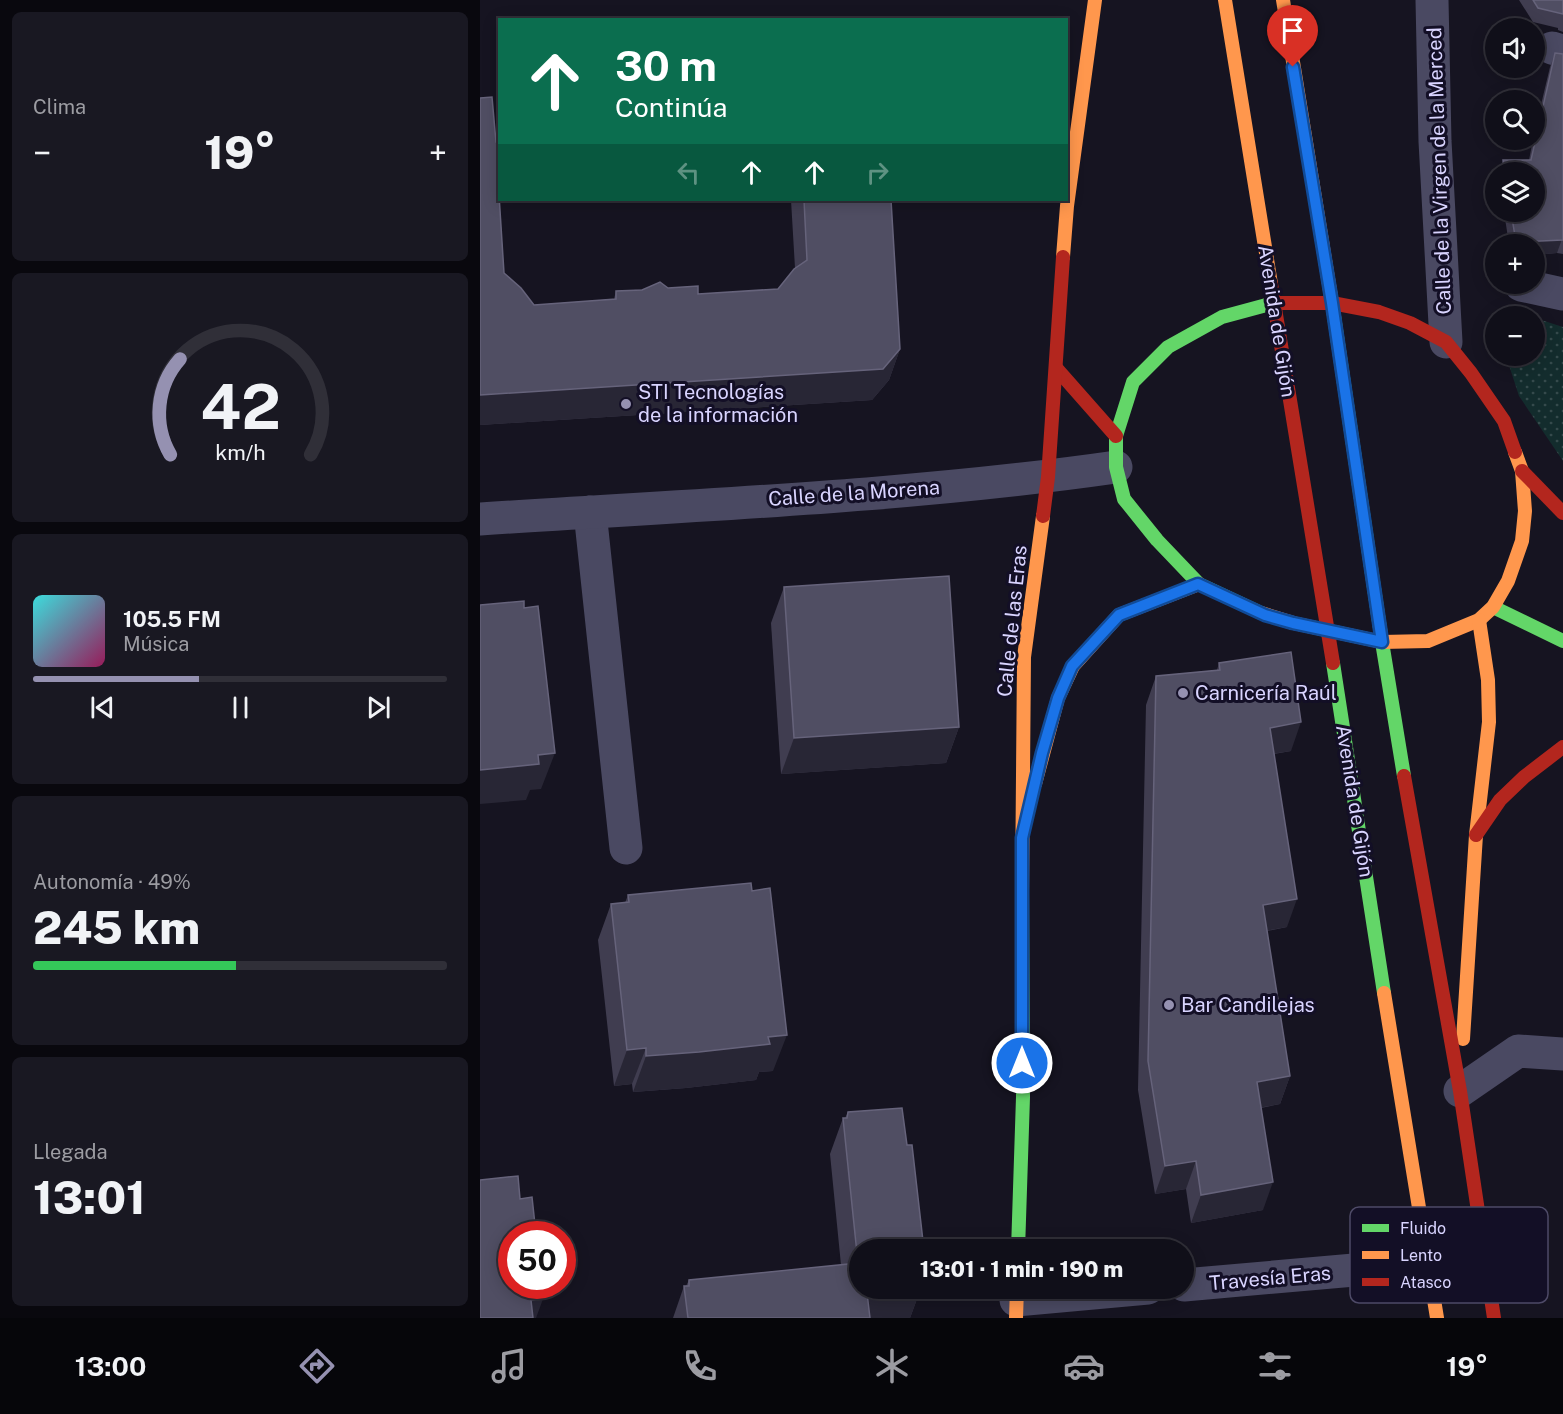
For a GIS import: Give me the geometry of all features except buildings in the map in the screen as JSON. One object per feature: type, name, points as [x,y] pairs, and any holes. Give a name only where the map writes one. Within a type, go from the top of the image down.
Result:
[{"type":"main road","name":"Calle de las Eras","points":[[1068,199],[1095,0]]},
{"type":"main road","name":"Avenida de Gijón","points":[[1225,0],[1364,857],[1394,1064],[1418,1207]]},
{"type":"main road","points":[[1283,0],[1332,303],[1382,642],[1460,1091],[1477,1207]]},
{"type":"main road","name":"Calle de las Eras","points":[[1018,1239],[1023,1097],[1024,657],[1048,477],[1068,201]]},
{"type":"main road","points":[[1274,303],[1332,303],[1378,312],[1410,323],[1446,342],[1471,373],[1504,421],[1522,471],[1525,511],[1522,541],[1508,581],[1493,608],[1479,620],[1428,641],[1382,642],[1327,631],[1265,615],[1198,584],[1157,540],[1124,499],[1116,452],[1133,382],[1168,347],[1222,317],[1274,303]]},
{"type":"main road","points":[[1056,368],[1116,452]]},
{"type":"main road","points":[[1522,471],[1563,513]]},
{"type":"main road","points":[[1022,838],[1042,753],[1058,698],[1072,666],[1119,615],[1198,584]]},
{"type":"main road","points":[[1493,608],[1563,641]]},
{"type":"main road","points":[[1460,1091],[1476,834],[1489,722],[1488,680],[1479,620]]},
{"type":"main road","points":[[1476,834],[1500,800],[1524,777],[1563,747]]},
{"type":"main road","name":"Avenida de Gijón","points":[[1434,1303],[1437,1318]]},
{"type":"main road","points":[[1492,1303],[1494,1318]]},
{"type":"street","name":"Calle de la Virgen de la Merced","points":[[1432,0],[1435,141],[1446,342]]},
{"type":"street","points":[[1545,290],[1563,294]]},
{"type":"street","name":"Calle de la Morena","points":[[480,519],[939,488],[1048,477],[1116,452]]},
{"type":"street","points":[[590,512],[626,848]]},
{"type":"street","points":[[1460,1091],[1518,1051],[1563,1054]]},
{"type":"street","name":"Travesía Eras","points":[[1194,1284],[1350,1270]]},
{"type":"street","points":[[1016,1302],[1044,1299]]},
{"type":"green space","points":[[1545,321],[1563,327],[1563,461],[1519,396],[1509,366],[1545,366]]},
{"type":"traffic: fast","points":[[1261,613],[1199,584],[1157,540],[1124,499],[1116,467],[1116,436],[1133,382],[1168,347],[1222,317],[1274,303]]},
{"type":"traffic: fast","points":[[1333,309],[1404,776]]},
{"type":"traffic: fast","points":[[1493,607],[1563,641]]},
{"type":"traffic: fast","points":[[1333,663],[1384,993]]},
{"type":"traffic: fast","points":[[1018,1239],[1023,1097],[1022,892]]},
{"type":"traffic: slow","points":[[1068,199],[1095,0]]},
{"type":"traffic: slow","points":[[1225,0],[1271,284]]},
{"type":"traffic: slow","points":[[1283,0],[1333,309]]},
{"type":"traffic: slow","points":[[1063,257],[1068,201]]},
{"type":"traffic: slow","points":[[1261,613],[1293,623],[1382,642],[1428,641],[1479,620],[1493,607],[1508,581],[1522,541],[1525,511],[1522,471],[1515,452]]},
{"type":"traffic: slow","points":[[1022,892],[1024,657],[1043,516]]},
{"type":"traffic: slow","points":[[1035,784],[1058,698],[1073,666],[1119,615],[1199,584]]},
{"type":"traffic: slow","points":[[1463,1039],[1476,835],[1489,722],[1488,680],[1479,620]]},
{"type":"traffic: slow","points":[[1384,993],[1419,1207]]},
{"type":"traffic: slow","points":[[1016,1318],[1017,1299]]},
{"type":"traffic: slow","points":[[1435,1303],[1437,1318]]},
{"type":"traffic: jam","points":[[1043,516],[1048,477],[1063,257]]},
{"type":"traffic: jam","points":[[1271,284],[1333,663]]},
{"type":"traffic: jam","points":[[1274,303],[1332,303],[1379,312],[1410,323],[1446,342],[1471,373],[1504,421],[1515,452]]},
{"type":"traffic: jam","points":[[1056,368],[1116,436]]},
{"type":"traffic: jam","points":[[1522,471],[1563,513]]},
{"type":"traffic: jam","points":[[1476,835],[1500,800],[1524,777],[1563,747]]},
{"type":"traffic: jam","points":[[1404,776],[1460,1091],[1477,1207]]},
{"type":"traffic: jam","points":[[1492,1303],[1494,1318]]},
{"type":"place","name":"STI Tecnologías de la información","points":[[626,404]]},
{"type":"place","name":"Carnicería Raúl","points":[[1183,693]]},
{"type":"place","name":"Bar Candilejas","points":[[1169,1005]]},
{"type":"route","points":[[1022,1063],[1022,838],[1042,753],[1058,698],[1072,666],[1119,615],[1198,584],[1265,615],[1382,642],[1332,303],[1293,67]]}]
